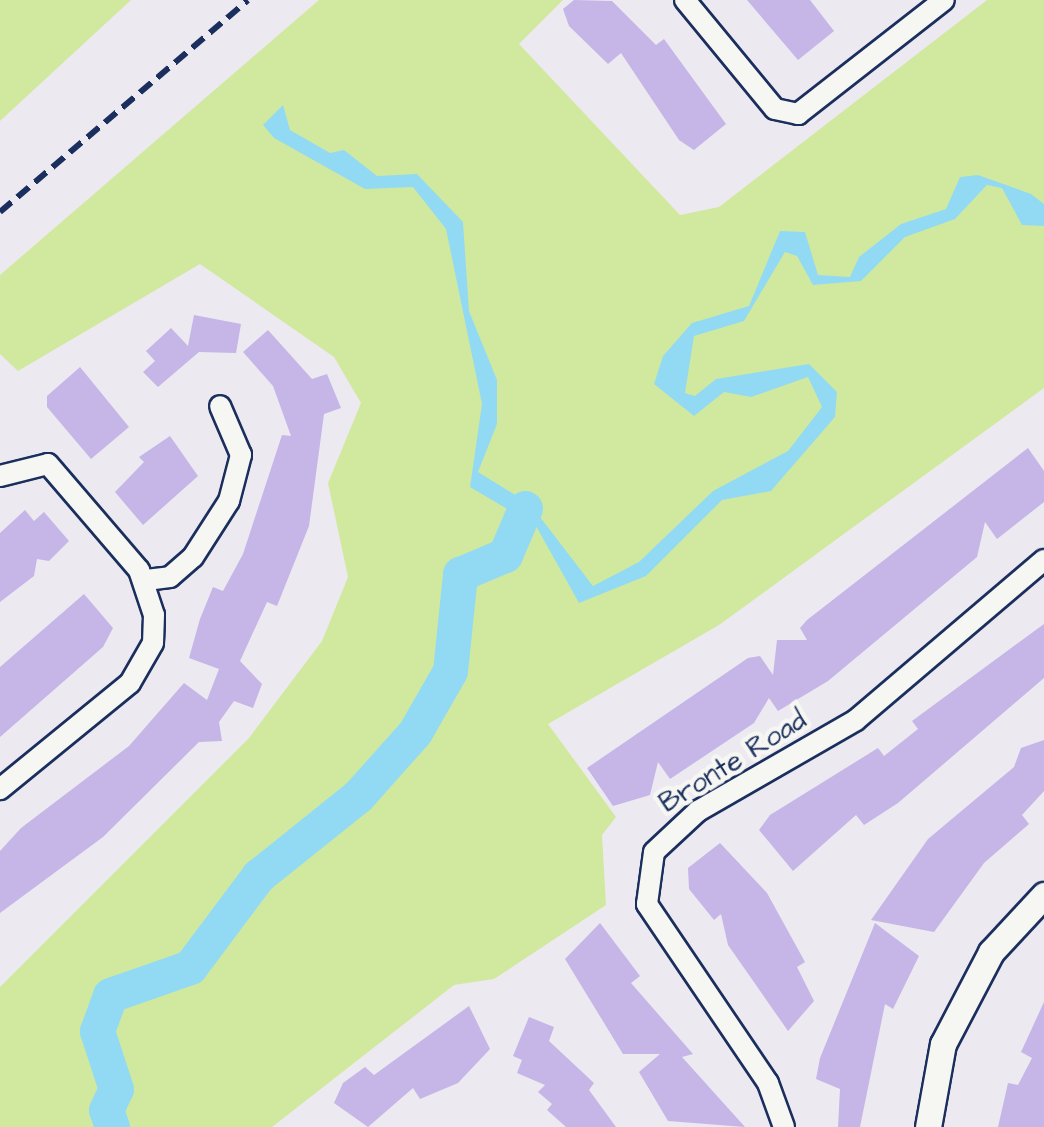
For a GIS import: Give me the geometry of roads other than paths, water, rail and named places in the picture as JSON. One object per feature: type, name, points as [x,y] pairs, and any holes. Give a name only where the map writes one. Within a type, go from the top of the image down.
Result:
[{"type":"street","points":[[685,0],[775,109],[798,114],[944,0]]},
{"type":"street","points":[[146,580],[170,577],[193,557],[235,487],[241,455],[220,406]]},
{"type":"street","points":[[0,476],[48,464],[146,580],[153,643],[130,683],[0,790]]},
{"type":"street","name":"Bronte Road","points":[[784,1127],[768,1083],[647,904],[654,852],[698,810],[856,720],[1044,560]]},
{"type":"street","points":[[928,1127],[942,1044],[991,952],[1044,896]]},
{"type":"water","points":[[283,105],[290,130],[330,153],[344,150],[377,176],[417,174],[463,222],[469,311],[497,380],[497,424],[478,472],[530,504],[593,586],[639,562],[713,491],[788,451],[822,407],[808,377],[751,397],[724,392],[694,416],[654,384],[663,356],[692,323],[749,306],[780,231],[805,232],[818,275],[850,277],[859,257],[901,224],[946,209],[960,177],[978,175],[1031,194],[1044,204],[1044,226],[1022,225],[1002,188],[987,185],[955,219],[905,237],[861,281],[813,285],[797,256],[785,252],[744,321],[694,336],[685,393],[695,396],[716,379],[809,364],[837,392],[835,417],[771,491],[722,500],[646,576],[579,603],[536,526],[470,487],[482,404],[446,229],[413,187],[365,189],[274,138],[263,125]]},
{"type":"waterway","points":[[112,1127],[106,1110],[116,1089],[97,1031],[110,995],[190,967],[258,876],[358,796],[415,732],[450,671],[460,574],[505,555],[525,508]]},
{"type":"railway","points":[[0,212],[248,0]]}]
